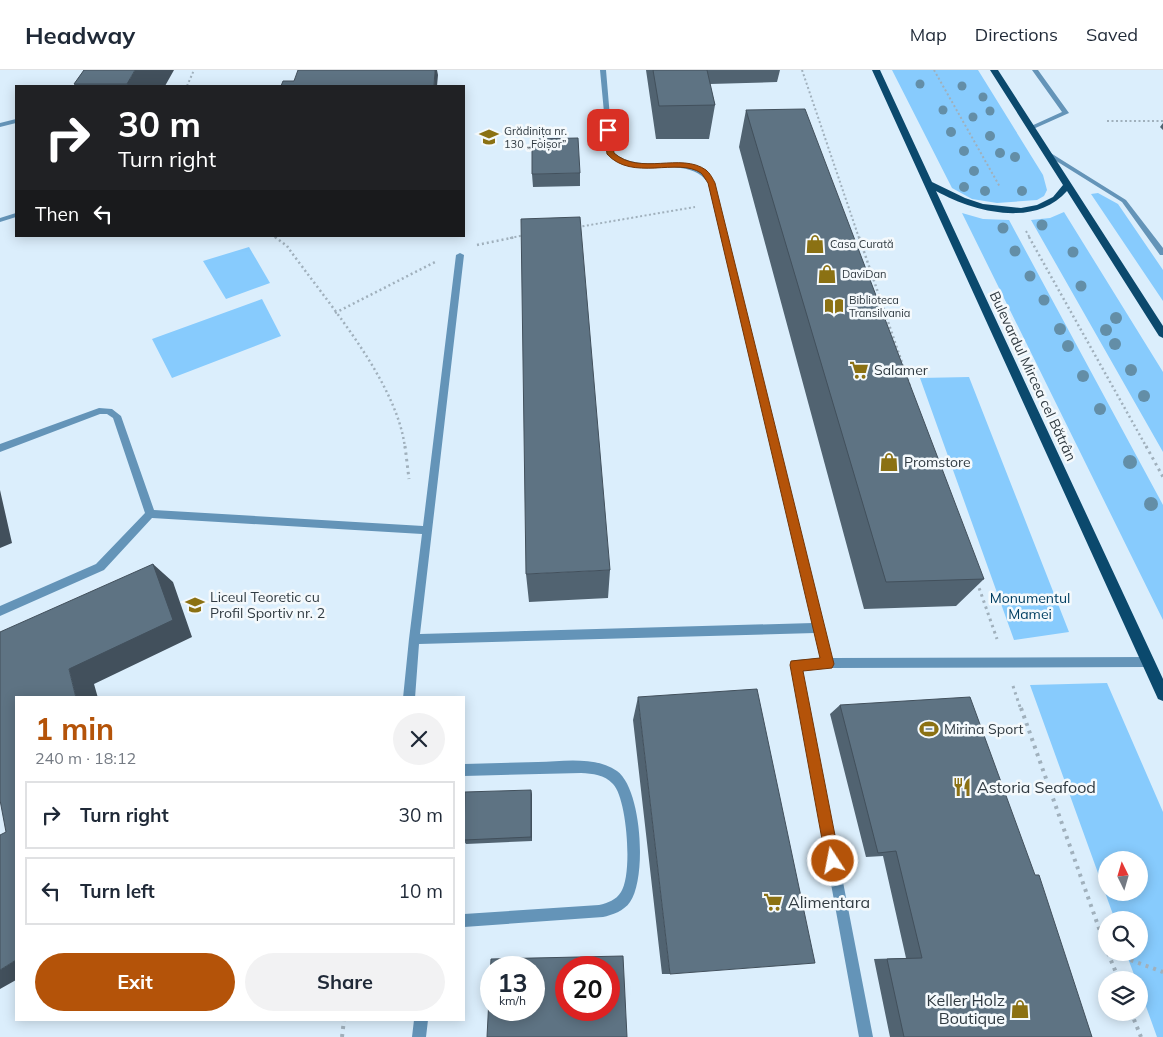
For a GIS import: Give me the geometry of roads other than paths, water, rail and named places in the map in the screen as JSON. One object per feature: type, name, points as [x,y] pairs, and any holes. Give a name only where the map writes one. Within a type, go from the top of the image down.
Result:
[{"type":"main road","name":"Bulevardul Mircea cel Bătrân","points":[[876,70],[1163,694]]},
{"type":"main road","points":[[994,70],[1163,334]]},
{"type":"main road","points":[[929,184],[945,194],[966,203],[1014,211],[1033,209],[1050,204],[1062,196],[1068,185]]},
{"type":"lane","points":[[603,70],[610,154],[617,160],[632,165],[691,167],[710,177],[828,664]]},
{"type":"lane","points":[[1031,128],[1066,113],[1035,70]]},
{"type":"lane","points":[[0,125],[15,121]]},
{"type":"lane","points":[[1047,153],[1124,201],[1163,253]]},
{"type":"lane","points":[[0,220],[15,215]]},
{"type":"lane","points":[[410,696],[414,639],[460,255]]},
{"type":"lane","points":[[0,448],[99,411],[109,411],[117,416],[150,514]]},
{"type":"lane","points":[[0,611],[100,567],[150,514],[427,530]]},
{"type":"lane","points":[[414,639],[819,628]]},
{"type":"lane","points":[[866,1037],[796,665],[1148,662]]},
{"type":"lane","points":[[465,770],[581,767],[603,769],[619,781],[626,798],[633,856],[632,882],[626,897],[614,907],[594,912],[465,921]]},
{"type":"lane","points":[[419,1037],[421,1021]]},
{"type":"place","name":"Grădinița nr. 130 „Foișor”","points":[[489,137]]},
{"type":"place","name":"Casa Curată","points":[[815,244]]},
{"type":"place","name":"DaviDan","points":[[827,274]]},
{"type":"place","name":"Biblioteca Transilvania","points":[[834,306]]},
{"type":"place","name":"Salamer","points":[[859,370]]},
{"type":"place","name":"Promstore","points":[[889,462]]},
{"type":"place","name":"Liceul Teoretic cu Profil Sportiv nr. 2","points":[[195,605]]},
{"type":"place","name":"Mirina Sport","points":[[929,729]]},
{"type":"place","name":"Astoria Seafood","points":[[962,787]]},
{"type":"place","name":"Alimentara","points":[[773,902]]},
{"type":"place","name":"Keller Holz Boutique","points":[[1020,1009]]},
{"type":"park label","name":"Monumentul Mamei","points":[[1030,606]]}]
